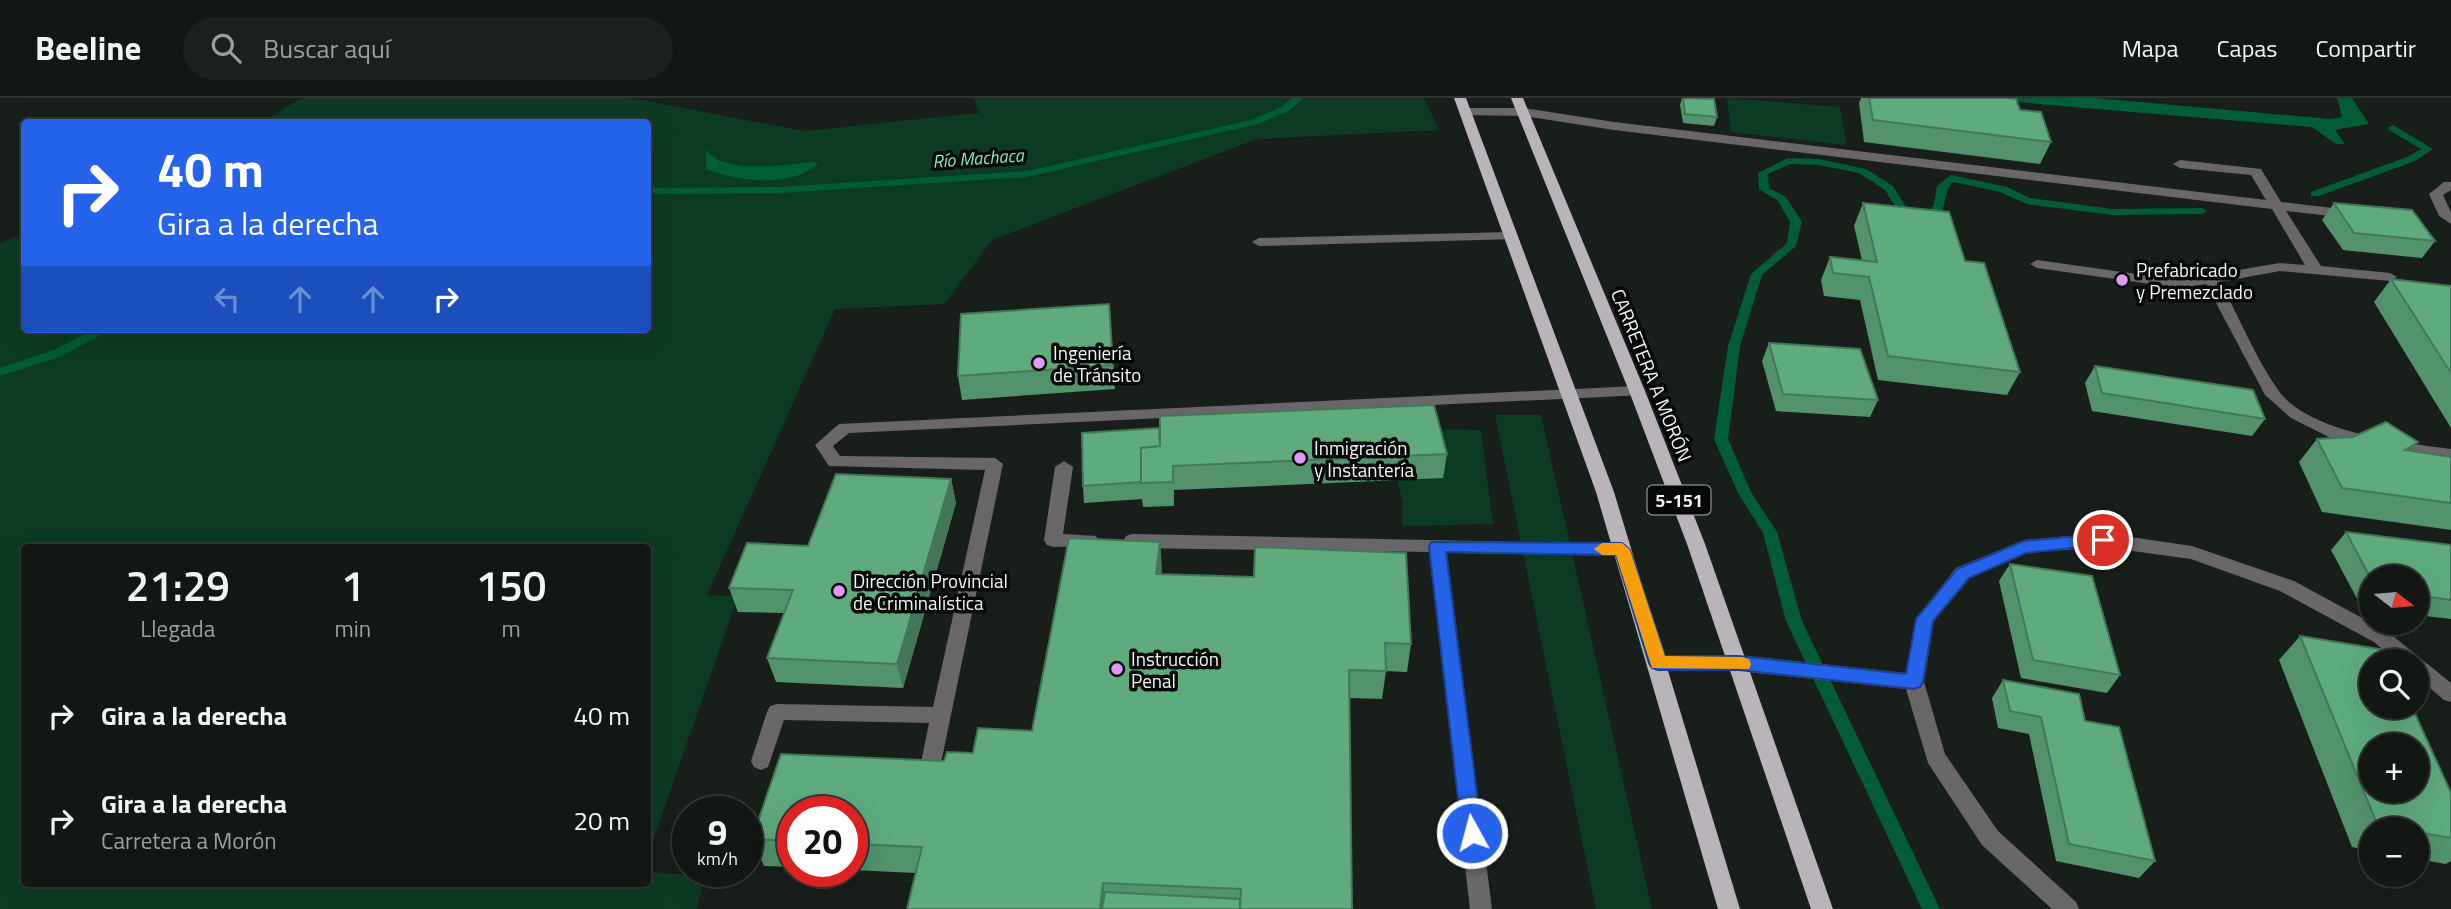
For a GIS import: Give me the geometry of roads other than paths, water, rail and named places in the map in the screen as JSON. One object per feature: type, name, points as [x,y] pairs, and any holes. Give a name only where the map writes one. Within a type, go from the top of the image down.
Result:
[{"type":"main road","points":[[1463,105],[1570,394],[1622,550],[1730,909]]},
{"type":"main road","name":"CARRETERA A MORÓN","points":[[1520,105],[1637,391],[1739,663],[1822,909]]},
{"type":"lane","points":[[1463,105],[1520,105],[1614,126],[2368,216]]},
{"type":"lane","points":[[2180,164],[2256,172],[2315,270]]},
{"type":"lane","points":[[2451,186],[2444,186],[2436,194],[2444,213],[2451,220]]},
{"type":"lane","points":[[1258,242],[1511,236]]},
{"type":"lane","points":[[2037,264],[2179,284],[2280,268],[2390,277]]},
{"type":"lane","points":[[2211,279],[2273,395],[2297,414],[2333,433],[2401,449],[2451,455]]},
{"type":"lane","points":[[931,763],[995,464],[835,461],[823,445],[845,428],[1637,391]]},
{"type":"lane","points":[[1064,467],[1053,540],[1622,550]]},
{"type":"lane","points":[[2068,909],[1990,838],[1935,757],[1914,682],[1925,619],[1963,573],[2024,547],[2103,540],[2192,553],[2287,586],[2381,638],[2395,649]]},
{"type":"lane","points":[[1437,546],[1481,909]]},
{"type":"lane","points":[[1658,663],[1739,663],[1914,682]]},
{"type":"lane","points":[[2429,676],[2451,694]]},
{"type":"lane","points":[[761,761],[777,712],[942,715]]},
{"type":"waterway","name":"Río Machaca","points":[[651,191],[780,190],[1027,174],[1254,122],[1285,109],[1298,98]]},
{"type":"waterway","points":[[2315,194],[2411,159],[2428,149],[2393,128]]},
{"type":"waterway","points":[[1931,909],[1794,621],[1770,532],[1745,493],[1721,439],[1734,346],[1757,274],[1792,244],[1796,222],[1782,199],[1764,189],[1763,173],[1788,161],[1819,162],[1862,171],[1889,188],[1902,209],[1928,221],[1940,205],[1942,186],[1951,178],[2003,189],[2027,201],[2112,212],[2202,211]]},
{"type":"waterway","name":"Río Machaca","points":[[0,372],[58,353],[97,333]]},
{"type":"place","name":"Prefabricado y Premezclado","points":[[2122,280]]},
{"type":"place","name":"Ingeniería de Tránsito","points":[[1039,363]]},
{"type":"place","name":"Inmigración y Instantería","points":[[1300,458]]},
{"type":"place","name":"Dirección Provincial de Criminalística","points":[[839,591]]},
{"type":"place","name":"Instrucción Penal","points":[[1117,669]]}]
